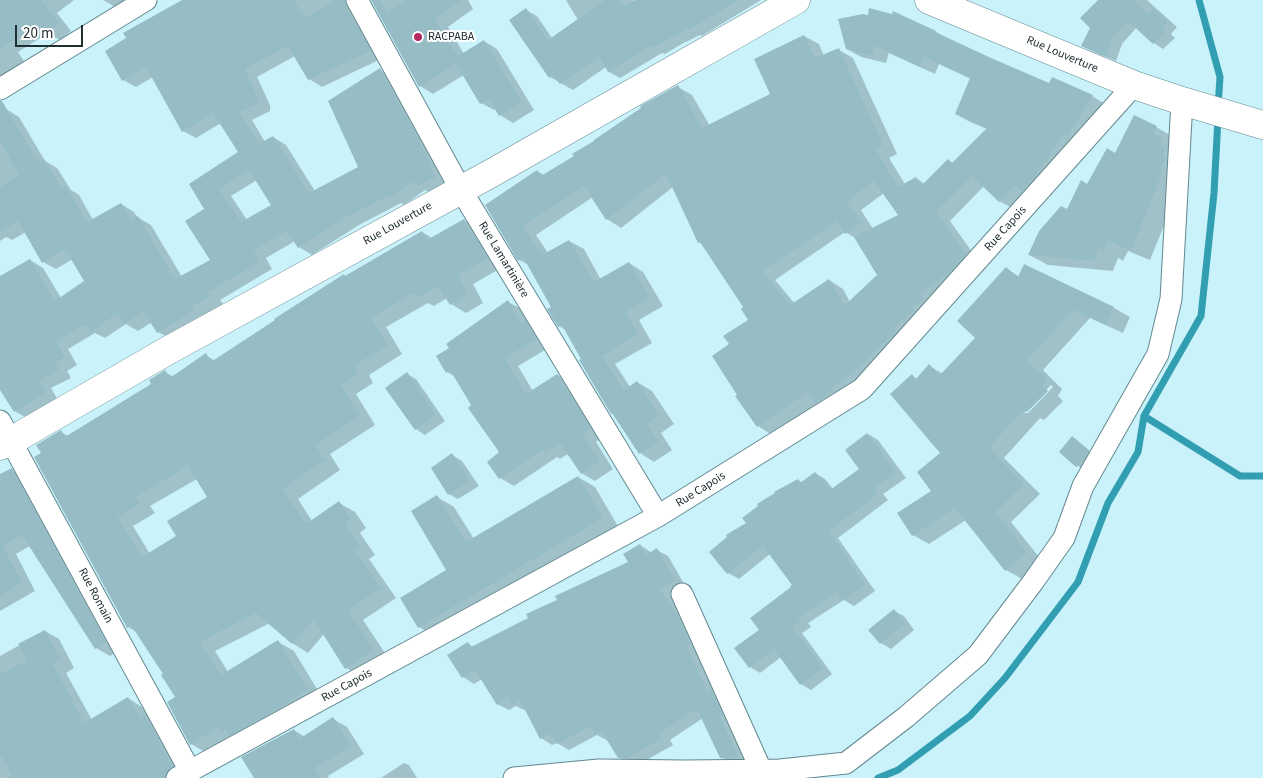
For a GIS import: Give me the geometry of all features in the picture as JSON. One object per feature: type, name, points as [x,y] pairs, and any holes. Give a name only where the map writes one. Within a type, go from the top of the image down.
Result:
[{"type":"main road","name":"Rue Louverture","points":[[4,436],[167,351],[460,190],[796,0]]},
{"type":"main road","name":"Rue Louverture","points":[[929,0],[1134,85],[1251,121]]},
{"type":"street","points":[[0,89],[146,0]]},
{"type":"street","name":"Rue Lamartinière","points":[[356,0],[460,190],[658,516]]},
{"type":"street","name":"Rue Capois","points":[[184,775],[658,516],[862,389],[1134,85]]},
{"type":"street","points":[[514,778],[599,770],[780,770],[846,763],[906,717],[978,655],[1064,538],[1083,486],[1158,354],[1171,299],[1190,103]]},
{"type":"street","name":"Rue Romain","points":[[4,436],[184,775]]},
{"type":"street","points":[[682,594],[760,770]]},
{"type":"building","points":[[0,0],[41,0],[60,23],[47,34],[39,25],[0,49]]},
{"type":"building","points":[[182,0],[294,0],[305,18],[336,0],[345,0],[346,6],[371,51],[308,80],[288,46],[245,69],[260,103],[239,112],[259,144],[273,136],[309,193],[358,167],[328,101],[380,68],[419,140],[436,177],[417,186],[414,181],[390,198],[389,196],[345,218],[298,248],[287,231],[254,250],[260,262],[208,292],[210,296],[192,307],[194,311],[157,333],[144,312],[124,324],[118,313],[91,332],[86,324],[56,341],[65,357],[55,363],[59,370],[39,381],[46,393],[14,412],[0,390],[0,276],[30,259],[55,301],[84,281],[65,249],[42,263],[18,221],[0,232],[0,187],[19,175],[0,140],[0,101],[2,101],[38,162],[44,159],[62,188],[66,186],[87,222],[121,203],[131,220],[138,216],[175,279],[210,260],[185,221],[204,209],[189,184],[238,152],[213,113],[182,132],[146,67],[122,81],[105,51],[126,38],[123,33]],"holes":[[[249,170],[271,205],[241,222],[219,189]]]},
{"type":"building","points":[[371,0],[380,0],[387,12],[406,0],[462,0],[435,19],[458,56],[484,40],[522,102],[499,116],[489,99],[480,104],[456,64],[419,87]]},
{"type":"building","points":[[605,0],[619,0],[624,6],[635,0],[739,0],[689,30],[688,28],[652,48],[651,46],[608,72],[599,57],[560,84],[553,75],[549,78],[509,20],[526,8],[548,40]]},
{"type":"building","points":[[1098,0],[1133,0],[1148,14],[1153,8],[1168,21],[1162,28],[1166,32],[1153,44],[1128,21],[1112,38],[1106,57],[1081,46],[1090,28],[1080,18]]},
{"type":"building","points":[[869,8],[892,14],[893,11],[991,58],[1049,83],[1052,77],[1093,95],[1068,136],[1063,134],[1035,177],[1022,191],[1014,186],[999,202],[972,176],[936,212],[966,254],[947,275],[920,293],[924,299],[911,308],[914,310],[894,328],[897,331],[851,374],[831,388],[833,391],[815,403],[808,392],[757,427],[735,396],[737,395],[712,356],[729,344],[723,336],[748,320],[741,309],[743,307],[700,242],[698,243],[666,174],[606,220],[584,186],[523,226],[542,255],[569,240],[594,282],[629,262],[650,298],[625,312],[638,334],[602,356],[624,390],[637,381],[660,416],[647,424],[659,442],[639,454],[611,414],[579,360],[581,359],[562,325],[558,327],[547,309],[551,307],[523,257],[518,261],[485,205],[537,170],[541,176],[574,156],[572,154],[641,108],[640,106],[678,85],[702,128],[770,94],[754,59],[804,35],[815,58],[839,48],[883,145],[876,150],[898,187],[916,177],[921,186],[948,159],[952,163],[987,128],[955,114],[970,78],[924,57],[920,67],[875,46],[872,56],[846,49],[838,19],[863,14],[868,15]],"holes":[[[874,181],[898,215],[854,237],[877,275],[844,306],[829,279],[790,305],[762,271],[837,221],[845,234],[861,223],[847,202]]]},
{"type":"building","points":[[1134,115],[1157,126],[1153,133],[1162,138],[1160,145],[1166,149],[1162,156],[1166,158],[1160,173],[1162,174],[1131,251],[1109,241],[1104,251],[1099,248],[1094,261],[1028,255],[1039,231],[1061,206],[1067,209],[1081,180],[1087,184],[1107,148],[1115,153]]},
{"type":"building","points":[[464,219],[488,258],[458,275],[468,294],[450,305],[438,286],[417,298],[414,293],[371,318],[388,345],[354,366],[358,374],[341,385],[360,416],[315,445],[325,460],[283,489],[306,524],[339,501],[351,519],[345,524],[360,546],[354,549],[381,588],[348,610],[374,650],[345,669],[314,620],[292,644],[256,613],[200,642],[221,675],[278,640],[308,690],[282,707],[229,736],[226,730],[221,733],[218,727],[190,745],[167,702],[175,697],[161,675],[163,674],[131,625],[127,628],[34,457],[41,453],[36,445],[61,430],[65,437],[151,384],[149,380],[165,370],[170,378],[206,353],[211,362],[344,274],[345,276],[422,231],[427,240]],"holes":[[[188,466],[207,497],[167,521],[176,536],[142,557],[118,517],[140,504],[136,497]]]},
{"type":"building","points":[[1024,264],[1114,307],[1106,325],[1073,310],[1027,360],[1047,379],[1043,386],[1048,391],[1027,412],[1024,409],[989,448],[1024,484],[996,512],[1027,553],[1005,571],[955,508],[912,536],[897,513],[931,491],[917,472],[940,453],[890,394],[912,374],[916,379],[929,364],[940,375],[975,338],[957,321],[1006,267],[1018,277]]},
{"type":"building","points":[[508,300],[521,323],[525,320],[537,340],[505,358],[526,394],[557,374],[591,428],[583,434],[600,461],[581,474],[560,443],[546,452],[543,450],[499,479],[487,462],[499,452],[468,408],[471,405],[450,370],[446,373],[436,356],[449,348],[446,344]]},
{"type":"building","points":[[407,372],[436,415],[415,430],[385,388]]},
{"type":"building","points":[[867,433],[896,472],[874,488],[878,494],[829,531],[865,585],[842,601],[837,592],[799,617],[801,621],[792,627],[823,668],[800,685],[774,649],[749,668],[734,648],[759,630],[750,618],[792,585],[763,546],[727,574],[709,552],[727,537],[726,535],[746,523],[742,518],[774,492],[798,479],[800,483],[815,472],[830,490],[859,469],[845,450]]},
{"type":"building","points":[[1072,436],[1089,450],[1085,458],[1076,467],[1059,452]]},
{"type":"building","points":[[452,453],[470,481],[448,495],[431,468]]},
{"type":"building","points":[[12,468],[106,642],[95,649],[22,535],[3,546],[22,583],[0,596],[0,474]]},
{"type":"building","points":[[578,476],[603,518],[418,628],[400,598],[446,570],[411,511],[437,495],[466,542]]},
{"type":"building","points":[[640,544],[646,555],[657,548],[675,581],[660,589],[677,614],[691,644],[687,647],[707,691],[711,689],[723,715],[720,716],[738,756],[734,758],[720,758],[697,709],[660,733],[662,739],[627,758],[618,758],[602,732],[595,735],[590,727],[557,744],[551,734],[540,739],[520,700],[512,705],[508,697],[497,705],[475,670],[462,678],[447,655],[468,642],[471,647],[528,618],[526,614],[557,600],[555,596],[628,562],[623,554]]},
{"type":"building","points":[[894,609],[905,624],[880,644],[868,630]]},
{"type":"building","points":[[45,630],[61,660],[53,664],[84,723],[128,697],[140,718],[145,715],[173,766],[167,771],[165,778],[14,778],[0,755],[0,674],[27,660],[18,644]]},
{"type":"building","points":[[333,717],[351,746],[315,768],[320,778],[254,778],[241,757],[294,729],[299,739]]},
{"type":"waterway","points":[[1199,0],[1220,77],[1218,107]]},
{"type":"waterway","points":[[1218,118],[1214,193],[1201,316],[1144,416],[1240,476],[1263,476]]},
{"type":"waterway","points":[[878,778],[898,770],[970,716],[1005,678],[1078,582],[1108,503],[1138,452],[1144,416]]},
{"type":"place","name":"RACPABA","points":[[418,37]]}]
